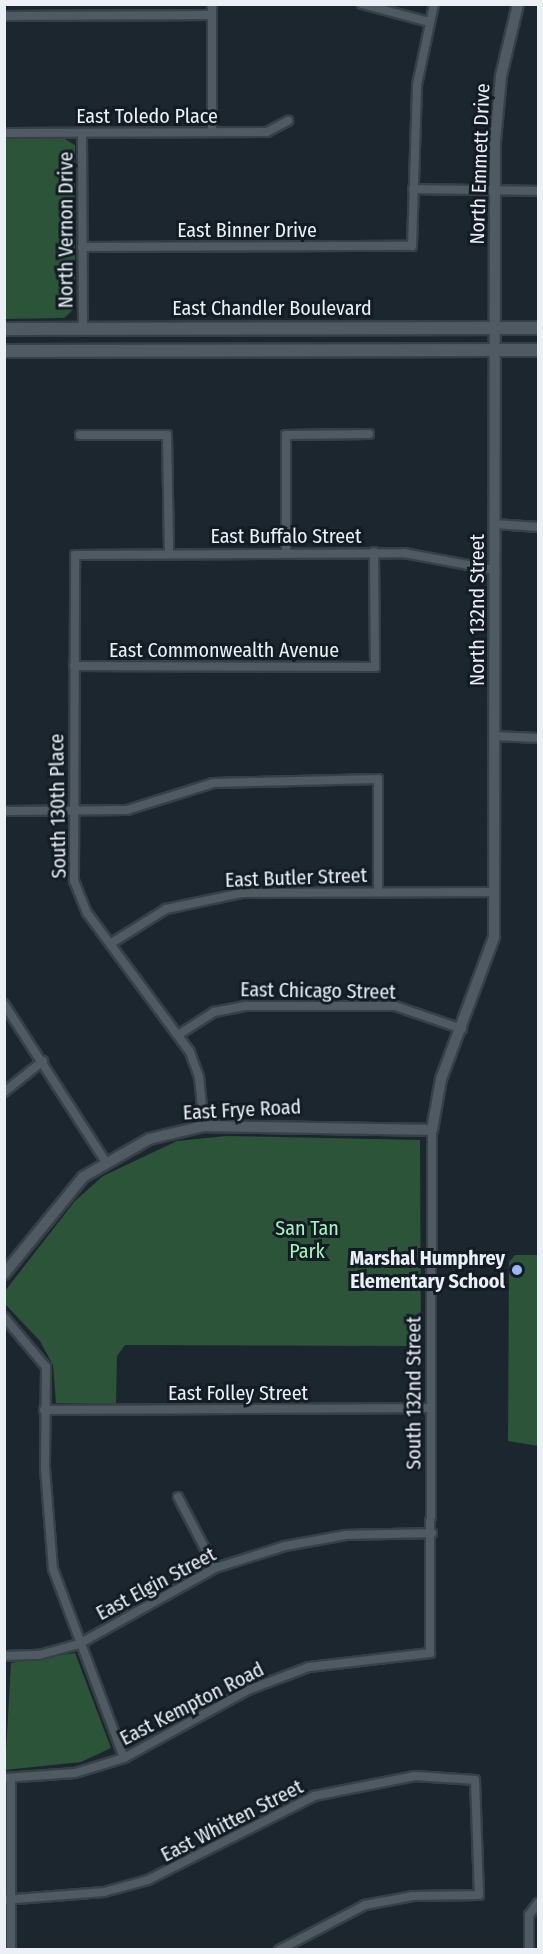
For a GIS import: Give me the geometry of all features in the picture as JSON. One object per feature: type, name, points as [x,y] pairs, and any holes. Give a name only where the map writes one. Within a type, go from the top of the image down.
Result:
[{"type":"main road","name":"East Chandler Boulevard","points":[[4,329],[83,327],[538,328]]},
{"type":"main road","points":[[4,351],[538,350]]},
{"type":"street","points":[[212,4],[212,132]]},
{"type":"street","points":[[362,4],[429,22]]},
{"type":"street","points":[[434,4],[417,86],[413,189],[538,191]]},
{"type":"street","name":"North Emmett Drive","points":[[494,328],[494,190],[501,76],[518,4]]},
{"type":"street","points":[[4,16],[212,15]]},
{"type":"street","name":"East Toledo Place","points":[[4,133],[267,132],[288,121]]},
{"type":"street","name":"North Vernon Drive","points":[[82,133],[83,327]]},
{"type":"street","name":"East Binner Drive","points":[[82,247],[412,246],[413,189]]},
{"type":"street","name":"North 132nd Street","points":[[494,328],[495,892]]},
{"type":"street","points":[[286,552],[286,435],[369,434]]},
{"type":"street","points":[[80,435],[167,435],[169,554]]},
{"type":"street","points":[[495,524],[538,527]]},
{"type":"street","name":"East Buffalo Street","points":[[75,555],[374,552],[495,570]]},
{"type":"street","name":"East Commonwealth Avenue","points":[[74,666],[375,667],[374,552]]},
{"type":"street","name":"South 130th Place","points":[[75,555],[71,812],[79,896],[110,944],[178,1035],[199,1077],[204,1126]]},
{"type":"street","points":[[495,736],[538,738]]},
{"type":"street","points":[[6,811],[127,810],[213,783],[378,779],[378,892]]},
{"type":"street","name":"East Butler Street","points":[[110,944],[166,909],[221,896],[495,892]]},
{"type":"street","name":"South 132nd Street","points":[[430,1653],[432,1130],[441,1080],[490,954],[495,892]]},
{"type":"street","points":[[4,1004],[43,1061],[105,1161]]},
{"type":"street","name":"East Chicago Street","points":[[178,1035],[214,1012],[246,1006],[395,1006],[462,1029]]},
{"type":"street","points":[[4,1092],[43,1061]]},
{"type":"street","name":"East Frye Road","points":[[4,1275],[64,1197],[105,1161],[149,1139],[204,1126],[432,1130]]},
{"type":"street","points":[[4,1317],[46,1367],[44,1410],[48,1541],[79,1644],[124,1758]]},
{"type":"street","name":"East Folley Street","points":[[44,1410],[431,1408]]},
{"type":"street","points":[[178,1497],[215,1568]]},
{"type":"street","name":"East Elgin Street","points":[[4,1656],[39,1655],[79,1644],[215,1568],[346,1534],[432,1533]]},
{"type":"street","name":"East Kempton Road","points":[[8,1778],[75,1773],[124,1758],[285,1675],[356,1659],[430,1653]]},
{"type":"street","name":"East Whitten Street","points":[[8,1900],[104,1892],[148,1880],[314,1796],[415,1776],[475,1780],[479,1895],[413,1896],[364,1905],[279,1950]]},
{"type":"street","points":[[8,1778],[8,1900],[11,1950]]},
{"type":"street","points":[[529,1950],[529,1915],[538,1903]]},
{"type":"green space","points":[[5,138],[63,138],[75,145],[75,308],[64,318],[5,319]]},
{"type":"green space","name":"San Tan Park","points":[[226,1136],[420,1140],[421,1346],[125,1345],[117,1356],[116,1404],[56,1403],[53,1365],[40,1341],[5,1304],[5,1291],[75,1201],[103,1176],[177,1141]]},
{"type":"green space","points":[[515,1255],[538,1255],[538,1446],[508,1441],[509,1262]]},
{"type":"green space","points":[[75,1653],[111,1748],[81,1762],[5,1770],[11,1663]]},
{"type":"place","name":"Marshal Humphrey Elementary School","points":[[517,1270]]}]
